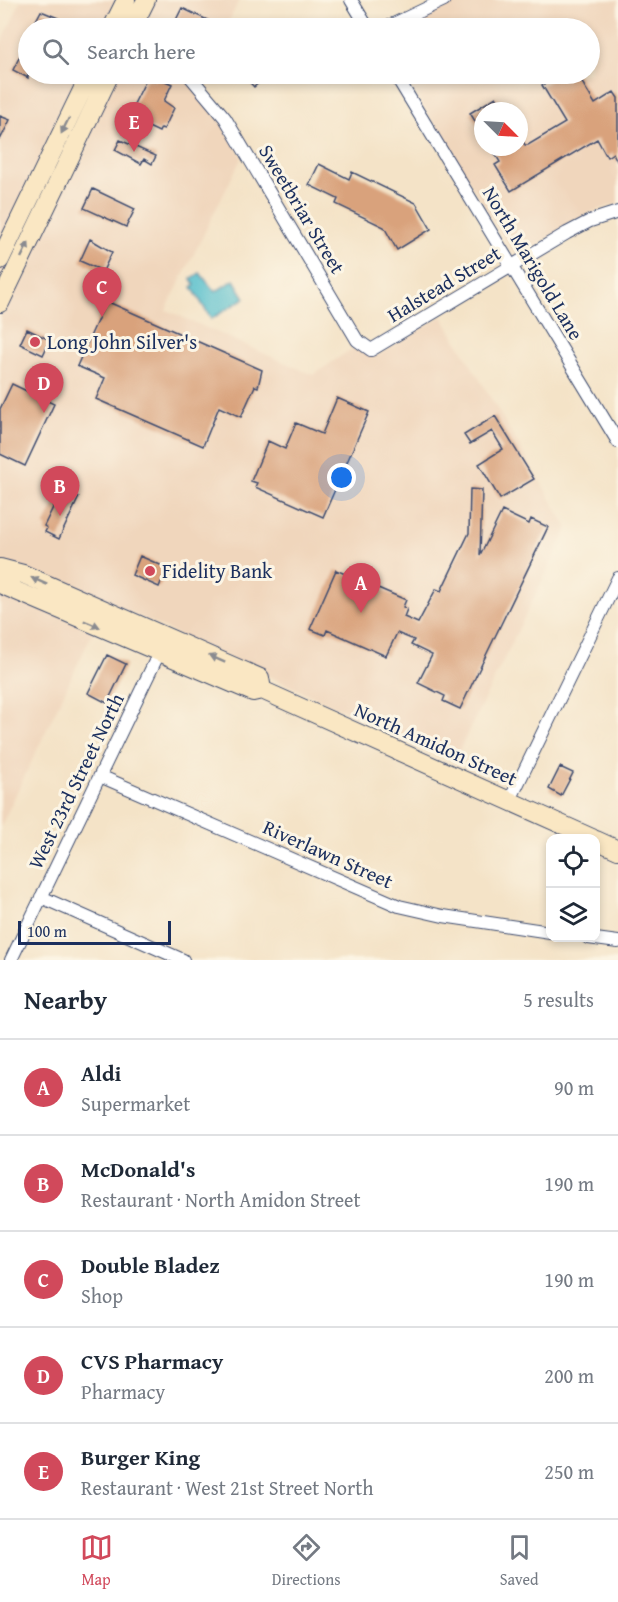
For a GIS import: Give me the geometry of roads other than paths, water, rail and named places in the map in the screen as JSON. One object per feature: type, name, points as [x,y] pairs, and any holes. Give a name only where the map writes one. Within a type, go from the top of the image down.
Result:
[{"type":"main road","points":[[117,18],[126,0]]},
{"type":"main road","points":[[137,18],[146,0]]},
{"type":"main road","points":[[0,260],[85,84]]},
{"type":"main road","points":[[0,303],[105,84]]},
{"type":"main road","name":"North Amidon Street","points":[[0,568],[24,574],[260,678],[262,690]]},
{"type":"main road","name":"North Amidon Street","points":[[0,584],[253,692],[262,690],[583,834]]},
{"type":"main road","name":"North Amidon Street","points":[[600,842],[618,850]]},
{"type":"street","points":[[351,0],[362,18]]},
{"type":"street","points":[[405,18],[444,0]]},
{"type":"street","name":"Sweetbriar Street","points":[[196,84],[225,118],[357,340],[371,350],[387,342]]},
{"type":"street","name":"North Marigold Lane","points":[[401,84],[618,442]]},
{"type":"street","name":"Halstead Street","points":[[387,342],[590,221],[618,212]]},
{"type":"street","points":[[509,802],[618,578]]},
{"type":"street","name":"West 23rd Street North","points":[[11,960],[160,651]]},
{"type":"street","name":"Riverlawn Street","points":[[100,776],[399,906],[443,916],[546,931]]},
{"type":"street","points":[[41,897],[183,960]]},
{"type":"street","points":[[600,940],[618,942]]},
{"type":"water","points":[[200,273],[215,292],[234,280],[245,298],[211,319],[192,287],[195,285],[191,279]]},
{"type":"place","name":"Burger King","points":[[134,152]]},
{"type":"place","name":"Double Bladez","points":[[102,317]]},
{"type":"place","name":"Long John Silver's","points":[[35,342]]},
{"type":"place","name":"CVS Pharmacy","points":[[44,413]]},
{"type":"place","name":"McDonald's","points":[[60,516]]},
{"type":"place","name":"Fidelity Bank","points":[[150,571]]},
{"type":"place","name":"Aldi","points":[[361,613]]}]
